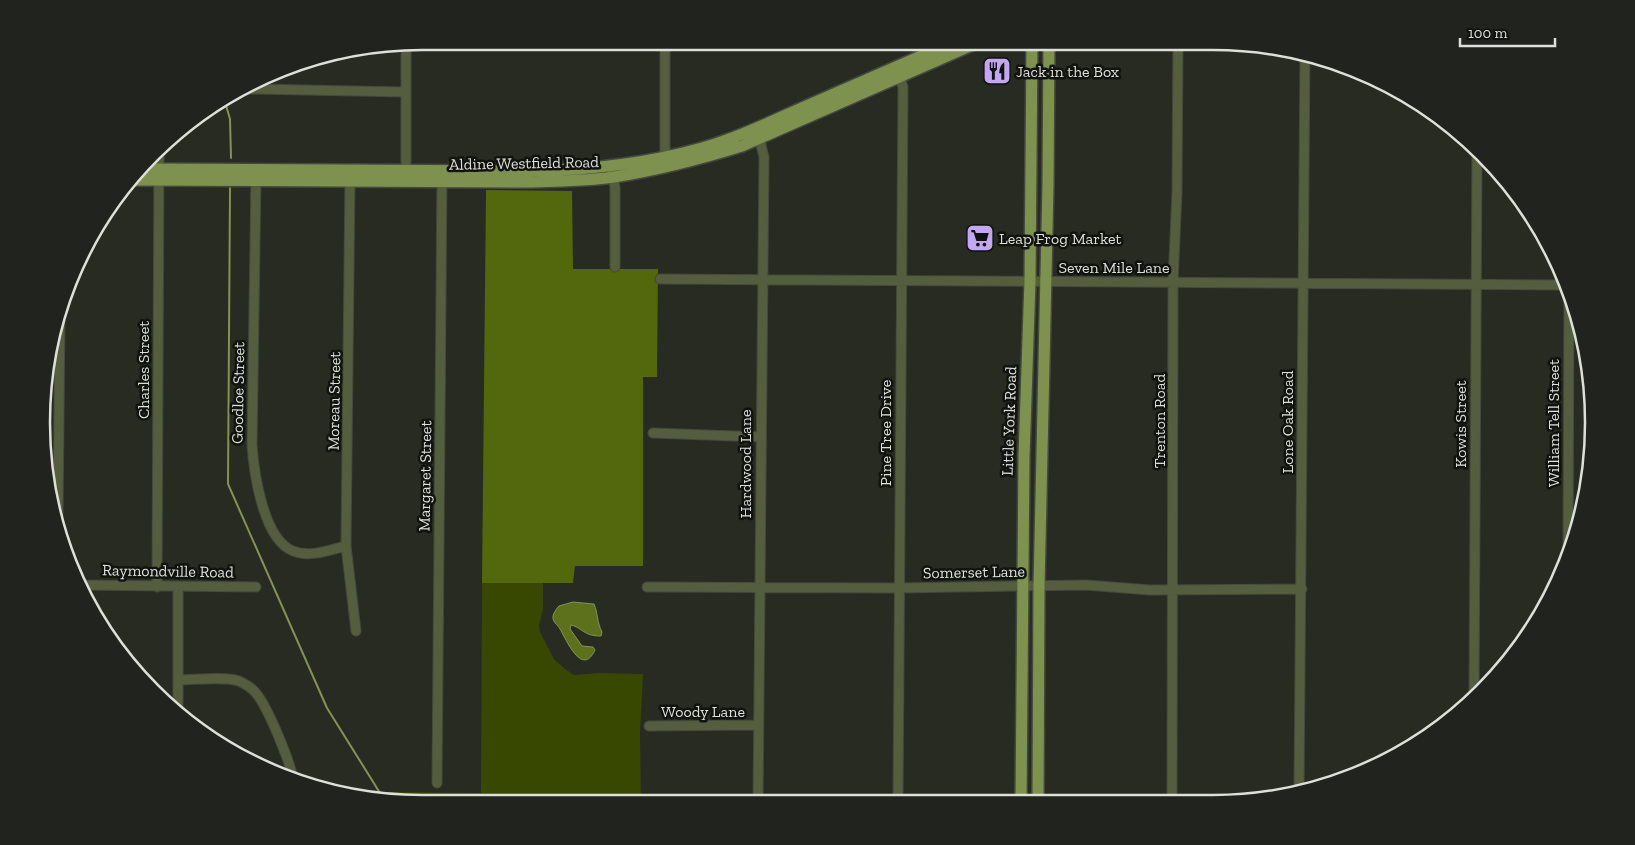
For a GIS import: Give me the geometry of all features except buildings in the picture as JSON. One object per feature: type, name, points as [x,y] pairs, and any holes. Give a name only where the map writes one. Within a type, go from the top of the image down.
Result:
[{"type":"main road","name":"Aldine Westfield Road","points":[[926,60],[941,50]]},
{"type":"main road","name":"Aldine Westfield Road","points":[[141,179],[159,175],[442,175],[530,177],[572,181],[665,162],[702,148],[758,133],[926,60],[955,50]]},
{"type":"main road","name":"Little York Road","points":[[1021,795],[1024,456],[1030,281],[1031,50]]},
{"type":"main road","points":[[1038,795],[1039,586],[1048,185],[1048,50]]},
{"type":"main road","name":"Aldine Westfield Road","points":[[148,171],[159,175]]},
{"type":"street","points":[[665,50],[665,162]]},
{"type":"street","points":[[925,50],[926,60]]},
{"type":"street","name":"Trenton Road","points":[[1172,795],[1174,282],[1178,50]]},
{"type":"street","points":[[406,51],[406,175]]},
{"type":"street","name":"Lone Oak Road","points":[[1299,784],[1306,62]]},
{"type":"street","name":"Pine Tree Drive","points":[[898,72],[903,87],[898,795]]},
{"type":"street","points":[[256,89],[406,92]]},
{"type":"street","name":"Hardwood Lane","points":[[758,133],[764,157],[758,795]]},
{"type":"street","name":"Charles Street","points":[[157,587],[159,159]]},
{"type":"street","name":"Kowis Street","points":[[1474,688],[1477,160]]},
{"type":"street","points":[[612,172],[615,187],[615,267]]},
{"type":"street","name":"Goodloe Street","points":[[256,175],[252,445],[258,493],[272,528],[278,538],[292,551],[312,554],[346,546]]},
{"type":"street","name":"Moreau Street","points":[[350,175],[346,546],[356,631]]},
{"type":"street","name":"Margaret Street","points":[[437,783],[442,175]]},
{"type":"street","name":"Seven Mile Lane","points":[[660,279],[1559,285]]},
{"type":"street","name":"William Tell Street","points":[[1568,532],[1569,316]]},
{"type":"street","points":[[58,500],[60,339]]},
{"type":"street","points":[[653,433],[761,437]]},
{"type":"street","name":"Raymondville Road","points":[[87,585],[256,587]]},
{"type":"street","name":"Somerset Lane","points":[[647,588],[899,588],[1097,585],[1150,590],[1302,589]]},
{"type":"street","points":[[178,586],[178,704]]},
{"type":"street","points":[[178,680],[227,679],[249,686],[261,701],[286,755],[291,771]]},
{"type":"street","name":"Woody Lane","points":[[649,726],[758,725]]},
{"type":"shaded area","points":[[486,190],[572,191],[573,269],[658,269],[657,377],[643,377],[643,566],[575,566],[573,583],[482,583]]},
{"type":"shaded area","points":[[482,583],[543,583],[543,609],[539,625],[540,632],[554,659],[574,675],[600,673],[643,674],[640,733],[641,795],[422,795],[388,793],[481,793]]},
{"type":"shaded area","points":[[573,602],[594,604],[602,632],[601,636],[590,635],[571,625],[570,629],[582,646],[593,647],[595,650],[590,658],[585,660],[575,654],[553,618],[559,606]]},
{"type":"waterway","points":[[226,106],[230,119],[231,158]]},
{"type":"waterway","points":[[230,188],[228,484],[327,708],[380,792]]},
{"type":"place","name":"Jack in the Box","points":[[997,71]]},
{"type":"place","name":"Leap Frog Market","points":[[980,238]]}]
